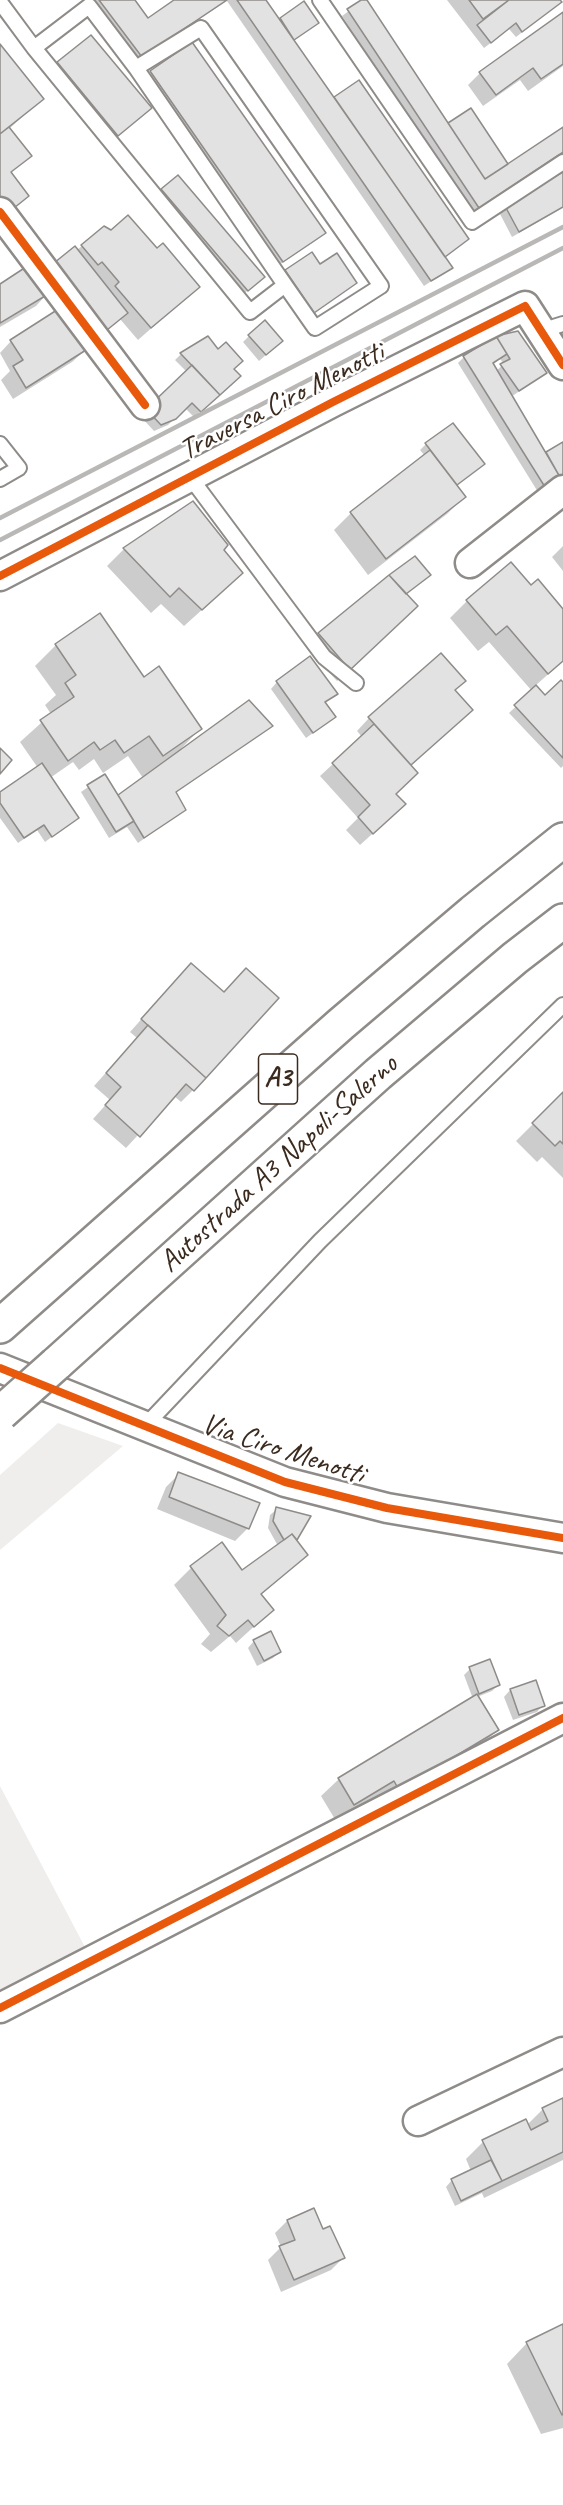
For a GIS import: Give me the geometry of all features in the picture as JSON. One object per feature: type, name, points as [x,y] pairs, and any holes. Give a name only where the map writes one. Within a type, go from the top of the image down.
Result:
[{"type":"highway","name":"Autostrada A3 Napoli-Salerno","points":[[0,1326],[341,1024],[473,912],[563,840]]},
{"type":"highway","name":"Autostrada A3 Napoli-Salerno","points":[[0,1413],[378,1074],[515,958],[563,921]]},
{"type":"street","points":[[0,212],[145,405]]},
{"type":"street","name":"Traversa Ciro Menotti","points":[[0,576],[525,306],[552,328],[563,365]]},
{"type":"street","points":[[470,562],[563,490]]},
{"type":"street","name":"Via Ciro Menotti","points":[[0,1368],[285,1482],[387,1508],[563,1538]]},
{"type":"street","points":[[0,2008],[563,1718]]},
{"type":"street","points":[[418,2121],[563,2052]]},
{"type":"lane","points":[[320,0],[472,222],[563,162]]},
{"type":"lane","points":[[0,2],[34,48],[250,312],[285,285]]},
{"type":"lane","points":[[34,48],[89,6],[136,68],[315,328],[381,286],[201,28],[136,68]]},
{"type":"lane","points":[[0,444],[19,468],[0,479]]},
{"type":"lane","points":[[190,477],[324,657],[356,682]]},
{"type":"lane","points":[[144,1427],[321,1241],[563,1005]]},
{"type":"shaded area","points":[[58,1423],[123,1446],[0,1550],[0,1475]]},
{"type":"shaded area","points":[[0,1786],[86,1949],[0,1994]]},
{"type":"building","points":[[99,0],[135,0],[148,18],[174,0],[227,0],[142,57]]},
{"type":"building","points":[[237,0],[266,0],[453,268],[431,281]]},
{"type":"building","points":[[361,0],[367,0],[485,179],[563,127],[563,152],[479,208],[347,9]]},
{"type":"building","points":[[469,0],[509,0],[483,19]]},
{"type":"building","points":[[509,0],[560,0],[562,2],[522,32],[516,23],[491,43],[477,25]]},
{"type":"building","points":[[304,1],[319,23],[294,40],[280,18]]},
{"type":"building","points":[[563,12],[563,64],[541,79],[533,68],[496,95],[479,72]]},
{"type":"building","points":[[91,35],[152,108],[118,136],[57,62]]},
{"type":"building","points":[[192,42],[326,233],[283,262],[150,71]]},
{"type":"building","points":[[0,44],[44,99],[0,134]]},
{"type":"building","points":[[359,80],[469,239],[445,257],[334,97]]},
{"type":"building","points":[[471,108],[508,164],[485,179],[448,123]]},
{"type":"building","points":[[9,127],[32,156],[11,172],[29,196],[9,212],[0,200],[0,134]]},
{"type":"building","points":[[563,172],[563,207],[519,232],[505,206]]},
{"type":"building","points":[[178,175],[265,277],[248,291],[161,189]]},
{"type":"building","points":[[128,215],[157,248],[163,243],[200,287],[151,328],[115,286],[119,282],[102,262],[98,265],[81,245],[104,226],[111,230]]},
{"type":"building","points":[[75,246],[128,313],[102,334],[49,267]]},
{"type":"building","points":[[312,252],[320,264],[337,253],[357,283],[314,313],[285,270]]},
{"type":"building","points":[[29,265],[50,293],[0,323],[0,284]]},
{"type":"building","points":[[60,308],[86,350],[26,388],[13,366],[23,360],[10,340]]},
{"type":"building","points":[[265,320],[283,341],[266,355],[248,335]]},
{"type":"building","points":[[518,331],[547,373],[519,391],[500,364],[510,359],[496,336]]},
{"type":"building","points":[[208,336],[218,349],[226,342],[243,361],[234,369],[241,376],[220,395],[180,353]]},
{"type":"building","points":[[496,336],[507,354],[493,363],[560,477],[545,487],[463,356]]},
{"type":"building","points":[[192,365],[220,395],[201,412],[192,403],[176,419],[161,425],[146,409]]},
{"type":"building","points":[[453,423],[485,464],[457,485],[425,443]]},
{"type":"building","points":[[563,442],[563,475],[560,477],[546,452]]},
{"type":"building","points":[[430,450],[466,497],[386,559],[350,512]]},
{"type":"building","points":[[193,501],[228,545],[224,550],[243,573],[202,610],[179,588],[170,597],[123,548]]},
{"type":"building","points":[[415,556],[431,575],[406,594],[389,575]]},
{"type":"building","points":[[511,562],[531,585],[538,579],[563,609],[563,661],[548,674],[507,626],[496,635],[466,600]]},
{"type":"building","points":[[389,575],[418,606],[350,670],[318,633]]},
{"type":"building","points":[[100,613],[144,677],[159,666],[202,729],[163,756],[149,736],[124,753],[115,740],[100,750],[94,742],[68,761],[40,720],[74,697],[65,683],[76,675],[55,644]]},
{"type":"building","points":[[441,653],[466,681],[455,690],[473,710],[411,765],[368,717]]},
{"type":"building","points":[[310,656],[338,694],[325,702],[336,717],[313,733],[276,681]]},
{"type":"building","points":[[561,680],[563,682],[563,758],[514,705],[536,685],[545,695]]},
{"type":"building","points":[[249,700],[273,726],[176,792],[186,810],[144,838],[118,795]]},
{"type":"building","points":[[374,724],[418,773],[396,794],[406,804],[373,834],[358,817],[370,805],[332,763]]},
{"type":"building","points":[[0,748],[12,760],[0,774]]},
{"type":"building","points":[[42,763],[79,818],[52,837],[44,825],[24,838],[0,803],[0,792]]},
{"type":"building","points":[[105,774],[134,821],[116,832],[87,785]]},
{"type":"building","points":[[191,963],[224,992],[246,968],[279,998],[206,1078],[141,1019]]},
{"type":"building","points":[[148,1025],[206,1078],[194,1091],[186,1084],[140,1137],[105,1105],[121,1087],[106,1073]]},
{"type":"building","points":[[563,1092],[563,1144],[560,1141],[555,1146],[532,1123]]},
{"type":"building","points":[[178,1472],[260,1503],[249,1529],[169,1497]]},
{"type":"building","points":[[276,1507],[311,1516],[297,1540],[292,1534],[284,1540],[273,1521]]},
{"type":"building","points":[[292,1534],[308,1555],[261,1594],[274,1610],[254,1627],[248,1620],[229,1636],[217,1626],[226,1615],[190,1566],[222,1542],[242,1570]]},
{"type":"building","points":[[271,1631],[281,1652],[264,1661],[253,1640]]},
{"type":"building","points":[[490,1659],[500,1685],[479,1694],[469,1667]]},
{"type":"building","points":[[536,1680],[545,1706],[519,1715],[510,1689]]},
{"type":"building","points":[[477,1694],[499,1730],[399,1790],[394,1781],[354,1805],[338,1778]]},
{"type":"building","points":[[563,2098],[563,2152],[502,2181],[482,2140],[526,2119],[531,2130],[548,2121],[542,2108]]},
{"type":"building","points":[[491,2160],[502,2181],[461,2201],[451,2179]]},
{"type":"building","points":[[314,2208],[323,2229],[330,2226],[345,2258],[294,2280],[279,2246],[295,2240],[287,2220]]},
{"type":"building","points":[[563,2324],[563,2414],[562,2415],[526,2342]]},
{"type":"railway","points":[[0,518],[563,227]]},
{"type":"railway","points":[[0,540],[563,248]]},
{"type":"cycle path","points":[[0,212],[145,405]]},
{"type":"cycle path","points":[[0,576],[333,402],[525,306],[563,365]]},
{"type":"cycle path","points":[[0,1368],[285,1482],[387,1508],[563,1538]]},
{"type":"cycle path","points":[[0,2008],[563,1718]]}]
